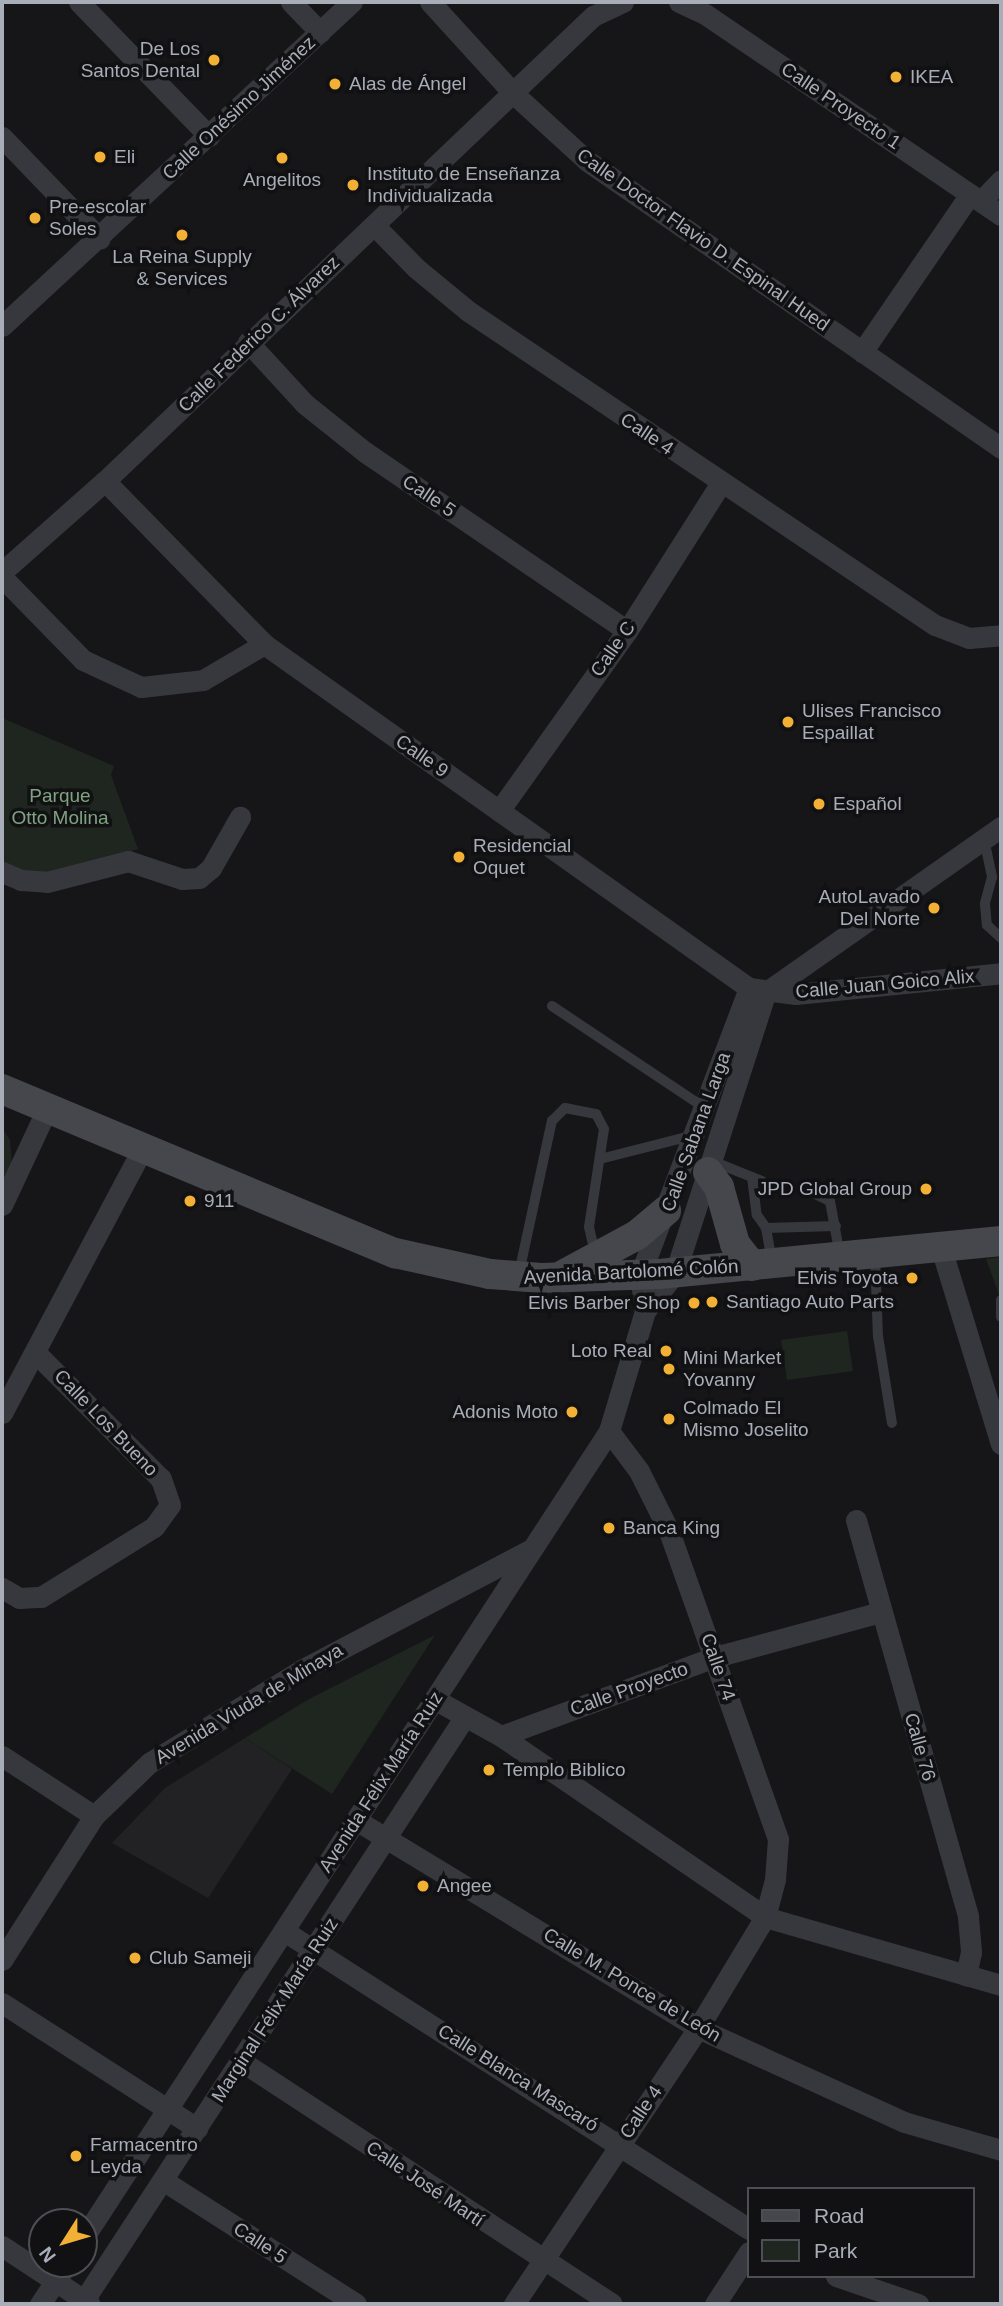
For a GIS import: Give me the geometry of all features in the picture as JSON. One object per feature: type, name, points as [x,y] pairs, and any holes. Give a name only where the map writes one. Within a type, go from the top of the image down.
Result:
[{"type":"main road","name":"Avenida Bartolomé Colón","points":[[2,1089],[142,1150],[395,1253],[442,1266],[518,1277],[640,1275],[840,1259],[1001,1241]]},
{"type":"main road","points":[[710,1166],[719,1187],[735,1244],[762,1265]]},
{"type":"main road","points":[[561,1277],[646,1229],[666,1212]]},
{"type":"street","points":[[79,2],[209,136]]},
{"type":"street","points":[[291,2],[320,32]]},
{"type":"street","name":"Calle Onésimo Jiménez","points":[[2,326],[100,239],[352,2]]},
{"type":"street","name":"Calle Doctor Flavio D. Espinal Hued","points":[[430,2],[513,93],[586,160],[1001,448]]},
{"type":"street","points":[[513,93],[593,16],[623,2]]},
{"type":"street","name":"Calle Proyecto 1","points":[[679,2],[705,14],[1001,215]]},
{"type":"street","name":"Calle Federico C. Álvarez","points":[[2,574],[105,481],[248,342],[513,93]]},
{"type":"street","points":[[2,137],[100,239]]},
{"type":"street","points":[[862,352],[976,197],[1001,180]]},
{"type":"street","name":"Calle 4","points":[[374,225],[408,261],[468,311],[720,483],[935,625],[969,638],[1001,635]]},
{"type":"street","name":"Calle 5","points":[[248,342],[335,429],[627,631]]},
{"type":"street","name":"Calle 9","points":[[105,481],[264,644],[499,811],[762,990]]},
{"type":"street","name":"Calle C","points":[[499,811],[627,631],[720,483]]},
{"type":"street","points":[[2,574],[83,660],[141,687],[203,680],[264,644]]},
{"type":"street","points":[[2,872],[21,880],[47,882],[128,861],[182,879],[199,878],[211,868],[240,817]]},
{"type":"street","points":[[762,990],[1001,827]]},
{"type":"street","name":"Calle Juan Goico Alix","points":[[762,990],[796,994],[1001,973]]},
{"type":"street","name":"Calle Sabana Larga","points":[[640,1275],[705,1108],[762,990]]},
{"type":"street","name":"Calle Sabana Larga","points":[[675,1273],[762,990]]},
{"type":"street","points":[[2,1205],[47,1109]]},
{"type":"street","name":"Calle Los Bueno","points":[[2,1413],[142,1150]]},
{"type":"street","points":[[941,1248],[1001,1444]]},
{"type":"street","name":"Avenida Félix María Ruiz","points":[[98,2215],[609,1431],[645,1311],[675,1273]]},
{"type":"street","name":"Avenida Félix María Ruiz","points":[[640,1275],[645,1311]]},
{"type":"street","name":"Calle Los Bueno","points":[[2,1588],[19,1598],[41,1597],[153,1527],[170,1505],[161,1479],[35,1352]]},
{"type":"street","name":"Calle 74","points":[[609,1431],[639,1471],[669,1531],[778,1839],[765,1917]]},
{"type":"street","name":"Calle 76","points":[[856,1520],[968,1917],[971,1952],[966,1975]]},
{"type":"street","name":"Avenida Viuda de Minaya","points":[[2,1960],[94,1816],[149,1763],[303,1669],[532,1549]]},
{"type":"street","name":"Calle Proyecto","points":[[501,1736],[715,1657],[881,1612]]},
{"type":"street","points":[[434,1699],[464,1718],[501,1736],[765,1917],[1001,1985]]},
{"type":"street","name":"Marginal Félix María Ruiz","points":[[87,2302],[464,1718]]},
{"type":"street","points":[[2,1756],[94,1816]]},
{"type":"street","name":"Calle M. Ponce de León","points":[[356,1820],[698,2028],[904,2122],[1001,2150]]},
{"type":"street","name":"Calle 4","points":[[514,2304],[698,2028],[765,1917]]},
{"type":"street","name":"Calle Blanca Mascaró","points":[[284,1931],[620,2143],[748,2228]]},
{"type":"street","points":[[2,2003],[197,2128]]},
{"type":"street","name":"Calle José Martí","points":[[241,2062],[541,2261],[612,2304]]},
{"type":"street","name":"Calle 5","points":[[164,2181],[356,2304]]},
{"type":"street","points":[[2,2246],[28,2258]]},
{"type":"street","points":[[715,2304],[748,2254]]},
{"type":"street","points":[[40,2304],[58,2278]]},
{"type":"street","points":[[65,2278],[87,2302]]},
{"type":"street","points":[[842,2278],[918,2304]]},
{"type":"lane","points":[[984,839],[992,877],[985,904],[987,925],[1001,938]]},
{"type":"lane","points":[[552,1006],[705,1108]]},
{"type":"lane","points":[[518,1277],[552,1121],[560,1110],[596,1114],[604,1129],[589,1227],[596,1257]]},
{"type":"lane","points":[[600,1159],[694,1135]]},
{"type":"lane","points":[[710,1166],[757,1179],[757,1215],[766,1228],[762,1265]]},
{"type":"lane","points":[[807,1190],[830,1201],[840,1259]]},
{"type":"lane","points":[[766,1228],[836,1226]]},
{"type":"lane","points":[[875,1254],[878,1336],[892,1423]]},
{"type":"lane","points":[[1001,1300],[1001,1317]]},
{"type":"shaded area","points":[[245,1738],[292,1769],[208,1898],[112,1843],[165,1788]]},
{"type":"green space","name":"Parque Otto Molina","points":[[2,718],[114,766],[111,775],[138,849],[36,877],[2,867]]},
{"type":"green space","points":[[2,1128],[10,1140],[12,1165],[2,1185]]},
{"type":"green space","points":[[1001,1257],[1001,1300],[986,1259]]},
{"type":"green space","points":[[847,1331],[853,1371],[787,1380],[781,1340]]},
{"type":"green space","points":[[435,1635],[332,1794],[245,1738],[309,1699]]},
{"type":"place","name":"De Los Santos Dental","points":[[214,60]]},
{"type":"place","name":"IKEA","points":[[896,77]]},
{"type":"place","name":"Alas de Ángel","points":[[335,84]]},
{"type":"place","name":"Eli","points":[[100,157]]},
{"type":"place","name":"Angelitos","points":[[282,158]]},
{"type":"place","name":"Instituto de Enseñanza Individualizada","points":[[353,185]]},
{"type":"place","name":"Pre-escolar Soles","points":[[35,218]]},
{"type":"place","name":"La Reina Supply & Services","points":[[182,235]]},
{"type":"place","name":"Ulises Francisco Espaillat","points":[[788,722]]},
{"type":"place","name":"Español","points":[[819,804]]},
{"type":"place","name":"Residencial Oquet","points":[[459,857]]},
{"type":"place","name":"AutoLavado Del Norte","points":[[934,908]]},
{"type":"place","name":"JPD Global Group","points":[[926,1189]]},
{"type":"place","name":"911","points":[[190,1201]]},
{"type":"place","name":"Elvis Toyota","points":[[912,1278]]},
{"type":"place","name":"Santiago Auto Parts","points":[[712,1302]]},
{"type":"place","name":"Elvis Barber Shop","points":[[694,1303]]},
{"type":"place","name":"Loto Real","points":[[666,1351]]},
{"type":"place","name":"Mini Market Yovanny","points":[[669,1369]]},
{"type":"place","name":"Adonis Moto","points":[[572,1412]]},
{"type":"place","name":"Colmado El Mismo Joselito","points":[[669,1419]]},
{"type":"place","name":"Banca King","points":[[609,1528]]},
{"type":"place","name":"Templo Biblico","points":[[489,1770]]},
{"type":"place","name":"Angee","points":[[423,1886]]},
{"type":"place","name":"Club Sameji","points":[[135,1958]]},
{"type":"place","name":"Farmacentro Leyda","points":[[76,2156]]}]
